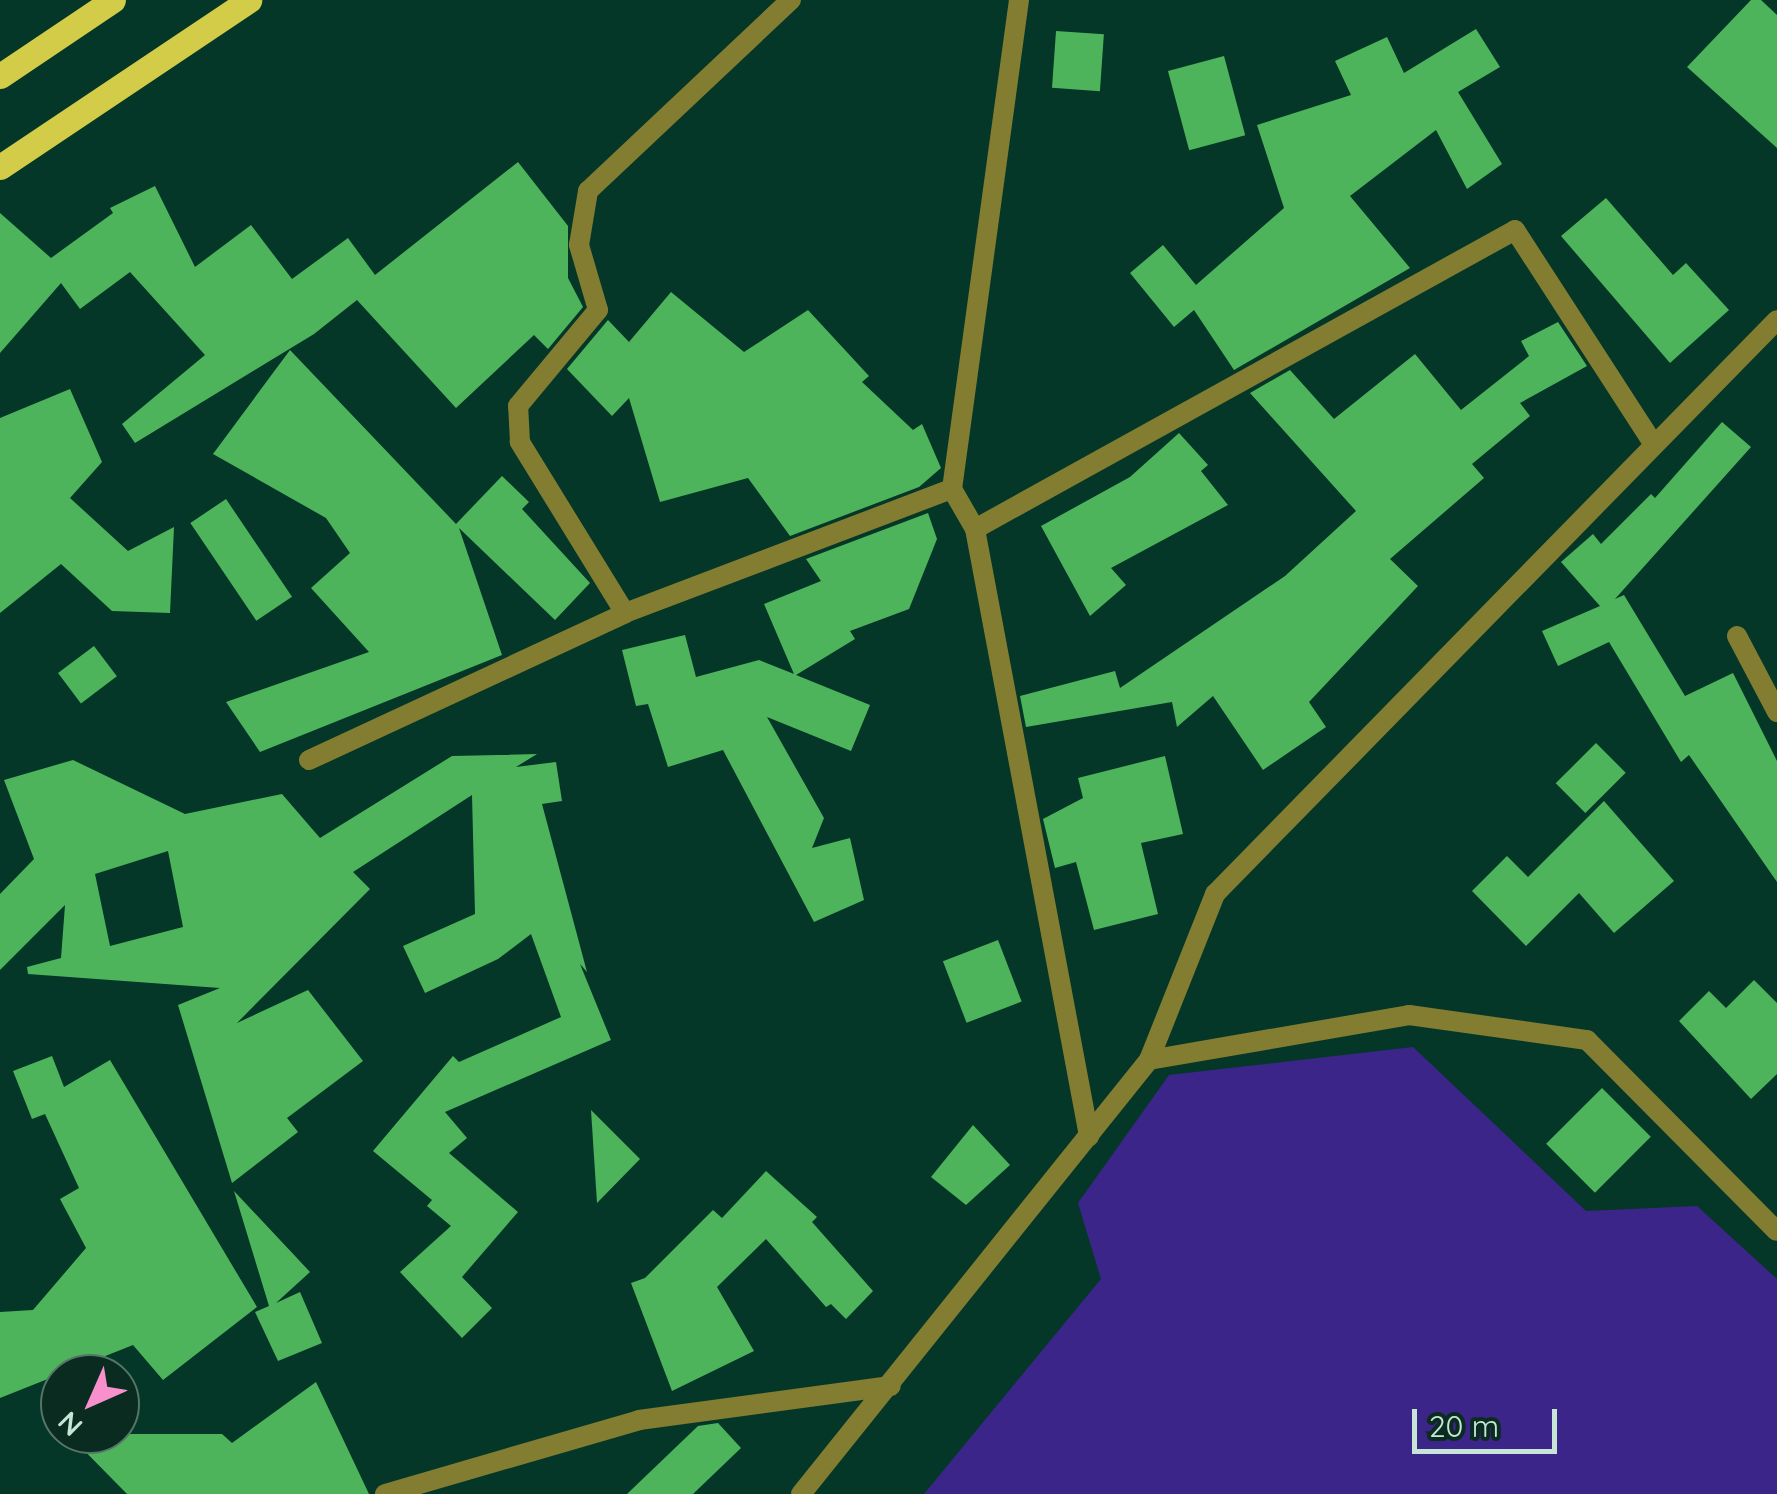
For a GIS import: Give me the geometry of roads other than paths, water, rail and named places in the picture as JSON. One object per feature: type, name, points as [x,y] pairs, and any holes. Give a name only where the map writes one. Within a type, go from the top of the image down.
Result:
[{"type":"main road","points":[[0,76],[113,0]]},
{"type":"main road","points":[[0,167],[249,0]]},
{"type":"street","points":[[626,613],[520,442],[518,406],[598,310],[579,244],[588,191],[791,0]]},
{"type":"street","points":[[1019,0],[952,489],[975,529],[1089,1136]]},
{"type":"street","points":[[975,529],[1515,230],[1654,445]]},
{"type":"street","points":[[801,1494],[1149,1060],[1215,894],[1777,320]]},
{"type":"street","points":[[309,760],[626,613],[952,489]]},
{"type":"street","points":[[1737,636],[1777,712]]},
{"type":"street","points":[[1149,1060],[1409,1014],[1587,1040],[1777,1232]]},
{"type":"street","points":[[386,1494],[540,1444],[639,1420],[891,1386]]}]
